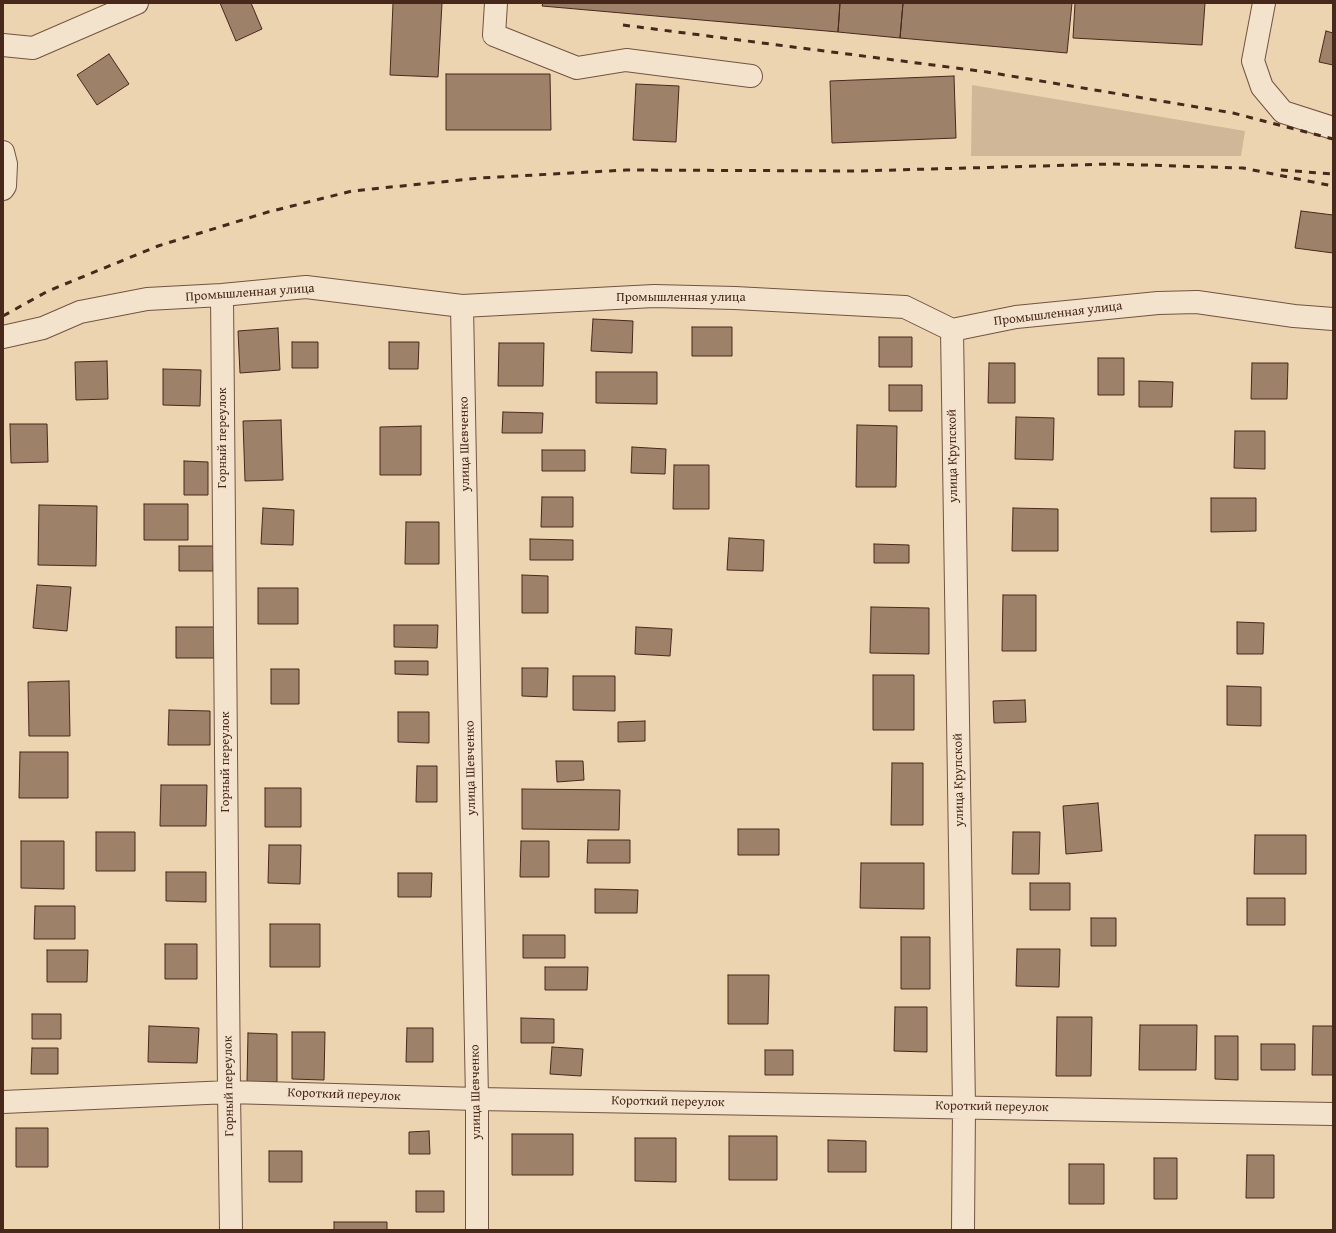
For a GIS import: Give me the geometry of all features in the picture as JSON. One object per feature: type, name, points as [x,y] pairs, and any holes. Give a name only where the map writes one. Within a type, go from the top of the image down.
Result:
[{"type":"street","points":[[3,45],[33,48],[137,3]]},
{"type":"street","points":[[496,3],[494,35],[577,68],[626,60],[751,76]]},
{"type":"street","points":[[1264,3],[1254,61],[1262,87],[1283,112],[1333,128]]},
{"type":"street","points":[[3,152],[6,164],[5,186],[3,189]]},
{"type":"street","name":"Промышленная улица","points":[[3,337],[43,328],[80,312],[147,300],[306,287],[462,306],[654,296],[735,298],[904,307],[952,330],[1016,317],[1158,303],[1197,302],[1294,316],[1333,319]]},
{"type":"street","name":"Горный переулок","points":[[222,295],[231,1230]]},
{"type":"street","name":"улица Шевченко","points":[[462,306],[477,1099],[477,1230]]},
{"type":"street","name":"улица Крупской","points":[[952,330],[964,1107],[963,1230]]},
{"type":"street","name":"Короткий переулок","points":[[3,1102],[229,1092],[477,1099],[1333,1114]]},
{"type":"shaded area","points":[[972,85],[1245,131],[1241,156],[971,156]]},
{"type":"building","points":[[220,3],[251,3],[262,29],[236,41]]},
{"type":"building","points":[[393,3],[442,3],[438,77],[390,75]]},
{"type":"building","points":[[543,3],[840,3],[838,32],[542,6]]},
{"type":"building","points":[[840,3],[903,3],[900,38],[838,32]]},
{"type":"building","points":[[903,3],[1072,3],[1067,53],[900,38]]},
{"type":"building","points":[[1075,3],[1205,3],[1202,45],[1073,38]]},
{"type":"building","points":[[1326,31],[1333,33],[1333,65],[1319,62]]},
{"type":"building","points":[[109,54],[129,84],[97,105],[77,75]]},
{"type":"building","points":[[446,74],[550,74],[551,130],[446,130]]},
{"type":"building","points":[[954,76],[956,138],[832,143],[830,81]]},
{"type":"building","points":[[636,84],[679,86],[676,142],[633,140]]},
{"type":"building","points":[[1301,211],[1333,215],[1333,253],[1295,248]]},
{"type":"building","points":[[593,319],[633,321],[632,353],[591,351]]},
{"type":"building","points":[[692,327],[732,327],[732,356],[692,356]]},
{"type":"building","points":[[278,328],[280,370],[240,373],[238,331]]},
{"type":"building","points":[[879,337],[912,337],[912,367],[879,367]]},
{"type":"building","points":[[292,342],[318,342],[318,368],[292,368]]},
{"type":"building","points":[[389,342],[419,342],[418,369],[389,369]]},
{"type":"building","points":[[499,343],[544,343],[543,386],[498,386]]},
{"type":"building","points":[[1098,358],[1124,358],[1124,395],[1098,395]]},
{"type":"building","points":[[107,361],[108,399],[76,400],[75,362]]},
{"type":"building","points":[[989,363],[1015,363],[1015,403],[988,403]]},
{"type":"building","points":[[1252,363],[1288,363],[1287,399],[1251,399]]},
{"type":"building","points":[[163,369],[201,370],[200,406],[163,405]]},
{"type":"building","points":[[596,372],[657,372],[657,404],[596,403]]},
{"type":"building","points":[[1139,381],[1173,382],[1172,407],[1139,407]]},
{"type":"building","points":[[889,385],[922,385],[922,411],[889,411]]},
{"type":"building","points":[[503,412],[543,413],[542,433],[502,433]]},
{"type":"building","points":[[1016,417],[1054,418],[1053,460],[1015,459]]},
{"type":"building","points":[[281,420],[283,480],[245,481],[243,421]]},
{"type":"building","points":[[10,424],[47,424],[48,462],[11,463]]},
{"type":"building","points":[[857,425],[897,426],[896,487],[856,487]]},
{"type":"building","points":[[421,426],[421,475],[380,475],[380,427]]},
{"type":"building","points":[[1235,431],[1265,431],[1265,469],[1234,468]]},
{"type":"building","points":[[632,447],[666,449],[665,474],[631,473]]},
{"type":"building","points":[[542,450],[585,450],[585,471],[542,471]]},
{"type":"building","points":[[184,461],[208,462],[208,495],[184,495]]},
{"type":"building","points":[[674,465],[709,465],[709,509],[673,509]]},
{"type":"building","points":[[542,497],[573,497],[573,527],[541,527]]},
{"type":"building","points":[[1211,498],[1256,498],[1256,531],[1211,532]]},
{"type":"building","points":[[144,504],[188,504],[188,540],[144,540]]},
{"type":"building","points":[[39,505],[97,506],[96,566],[38,565]]},
{"type":"building","points":[[263,508],[294,510],[293,545],[261,544]]},
{"type":"building","points":[[1013,508],[1058,509],[1058,551],[1012,551]]},
{"type":"building","points":[[406,522],[439,522],[439,564],[405,564]]},
{"type":"building","points":[[729,538],[764,540],[763,571],[727,570]]},
{"type":"building","points":[[530,539],[573,540],[573,560],[530,560]]},
{"type":"building","points":[[874,544],[909,545],[909,563],[874,563]]},
{"type":"building","points":[[179,546],[214,546],[213,571],[179,571]]},
{"type":"building","points":[[522,575],[548,576],[548,613],[522,613]]},
{"type":"building","points":[[37,585],[71,587],[67,631],[33,628]]},
{"type":"building","points":[[258,588],[298,588],[298,624],[258,624]]},
{"type":"building","points":[[1003,595],[1036,595],[1036,651],[1002,651]]},
{"type":"building","points":[[871,607],[929,608],[929,654],[870,653]]},
{"type":"building","points":[[1237,622],[1264,623],[1263,654],[1237,654]]},
{"type":"building","points":[[394,625],[438,625],[437,648],[394,647]]},
{"type":"building","points":[[176,627],[214,627],[214,658],[176,658]]},
{"type":"building","points":[[636,627],[672,629],[670,656],[635,654]]},
{"type":"building","points":[[395,661],[428,661],[428,675],[395,674]]},
{"type":"building","points":[[522,668],[548,668],[547,697],[522,696]]},
{"type":"building","points":[[271,669],[299,669],[299,704],[271,704]]},
{"type":"building","points":[[873,675],[914,675],[914,730],[873,730]]},
{"type":"building","points":[[573,676],[615,676],[615,711],[573,710]]},
{"type":"building","points":[[69,681],[70,736],[29,736],[28,682]]},
{"type":"building","points":[[1227,686],[1261,687],[1261,726],[1227,725]]},
{"type":"building","points":[[1025,700],[1026,722],[994,723],[993,701]]},
{"type":"building","points":[[169,710],[210,711],[210,745],[168,745]]},
{"type":"building","points":[[398,712],[429,712],[429,743],[398,742]]},
{"type":"building","points":[[645,721],[645,741],[618,742],[618,722]]},
{"type":"building","points":[[20,752],[68,752],[68,798],[19,798]]},
{"type":"building","points":[[556,761],[583,761],[584,780],[557,782]]},
{"type":"building","points":[[892,763],[923,763],[923,825],[891,825]]},
{"type":"building","points":[[417,766],[437,766],[437,802],[416,802]]},
{"type":"building","points":[[161,785],[207,785],[206,826],[160,826]]},
{"type":"building","points":[[265,788],[301,788],[301,827],[265,827]]},
{"type":"building","points":[[522,789],[620,790],[619,830],[522,829]]},
{"type":"building","points":[[1098,803],[1102,851],[1066,854],[1063,806]]},
{"type":"building","points":[[738,829],[779,829],[779,855],[738,855]]},
{"type":"building","points":[[96,832],[135,832],[135,871],[96,871]]},
{"type":"building","points":[[1013,832],[1040,832],[1039,874],[1012,874]]},
{"type":"building","points":[[1255,835],[1306,835],[1306,874],[1254,874]]},
{"type":"building","points":[[588,840],[630,840],[630,863],[587,863]]},
{"type":"building","points":[[21,841],[64,841],[64,889],[21,888]]},
{"type":"building","points":[[521,841],[549,841],[549,877],[520,877]]},
{"type":"building","points":[[269,845],[301,845],[300,884],[268,883]]},
{"type":"building","points":[[861,863],[924,863],[924,909],[860,908]]},
{"type":"building","points":[[166,872],[206,872],[206,902],[166,901]]},
{"type":"building","points":[[398,873],[432,873],[431,897],[398,897]]},
{"type":"building","points":[[1030,883],[1070,883],[1070,910],[1030,910]]},
{"type":"building","points":[[595,889],[638,890],[637,913],[595,913]]},
{"type":"building","points":[[1247,898],[1285,898],[1285,925],[1247,925]]},
{"type":"building","points":[[35,906],[75,906],[75,939],[34,939]]},
{"type":"building","points":[[1091,918],[1116,918],[1116,946],[1091,946]]},
{"type":"building","points":[[270,924],[320,924],[320,967],[270,967]]},
{"type":"building","points":[[523,935],[565,935],[565,958],[523,958]]},
{"type":"building","points":[[901,937],[930,937],[930,989],[901,989]]},
{"type":"building","points":[[165,944],[197,944],[197,979],[165,979]]},
{"type":"building","points":[[1017,949],[1060,949],[1059,987],[1016,986]]},
{"type":"building","points":[[47,950],[88,950],[87,982],[47,982]]},
{"type":"building","points":[[545,967],[588,967],[587,990],[545,990]]},
{"type":"building","points":[[728,975],[769,975],[768,1024],[728,1024]]},
{"type":"building","points":[[895,1007],[927,1007],[927,1052],[894,1051]]},
{"type":"building","points":[[32,1014],[61,1014],[61,1039],[32,1039]]},
{"type":"building","points":[[1057,1017],[1092,1017],[1091,1076],[1056,1076]]},
{"type":"building","points":[[521,1018],[554,1019],[554,1043],[521,1043]]},
{"type":"building","points":[[1140,1025],[1197,1025],[1196,1070],[1139,1070]]},
{"type":"building","points":[[149,1026],[199,1028],[197,1063],[148,1062]]},
{"type":"building","points":[[1313,1026],[1333,1026],[1333,1075],[1312,1075]]},
{"type":"building","points":[[407,1028],[433,1028],[433,1062],[406,1062]]},
{"type":"building","points":[[292,1032],[325,1032],[324,1080],[292,1079]]},
{"type":"building","points":[[248,1033],[277,1034],[277,1082],[247,1082]]},
{"type":"building","points":[[1215,1036],[1238,1036],[1238,1080],[1215,1079]]},
{"type":"building","points":[[1261,1044],[1295,1044],[1295,1070],[1261,1070]]},
{"type":"building","points":[[552,1047],[583,1049],[581,1076],[550,1074]]},
{"type":"building","points":[[32,1048],[58,1048],[58,1074],[31,1074]]},
{"type":"building","points":[[765,1050],[793,1050],[793,1075],[765,1075]]},
{"type":"building","points":[[16,1128],[48,1128],[48,1167],[16,1167]]},
{"type":"building","points":[[429,1131],[430,1154],[409,1154],[409,1132]]},
{"type":"building","points":[[512,1134],[573,1134],[573,1175],[512,1175]]},
{"type":"building","points":[[729,1136],[777,1136],[777,1180],[729,1180]]},
{"type":"building","points":[[635,1138],[676,1138],[676,1182],[635,1181]]},
{"type":"building","points":[[828,1140],[866,1141],[866,1172],[828,1172]]},
{"type":"building","points":[[269,1151],[302,1151],[302,1182],[269,1182]]},
{"type":"building","points":[[1247,1155],[1274,1155],[1274,1198],[1246,1198]]},
{"type":"building","points":[[1154,1158],[1177,1158],[1177,1199],[1154,1199]]},
{"type":"building","points":[[1069,1164],[1104,1164],[1104,1204],[1069,1204]]},
{"type":"building","points":[[416,1191],[444,1191],[444,1212],[416,1212]]},
{"type":"building","points":[[334,1222],[387,1222],[387,1230],[334,1230]]},
{"type":"railway","points":[[623,25],[987,72],[1233,113],[1333,139]]},
{"type":"railway","points":[[3,316],[48,291],[158,246],[268,212],[352,191],[480,178],[626,170],[858,171],[1112,164],[1243,168],[1333,186]]},
{"type":"railway","points":[[1281,170],[1333,174]]}]
